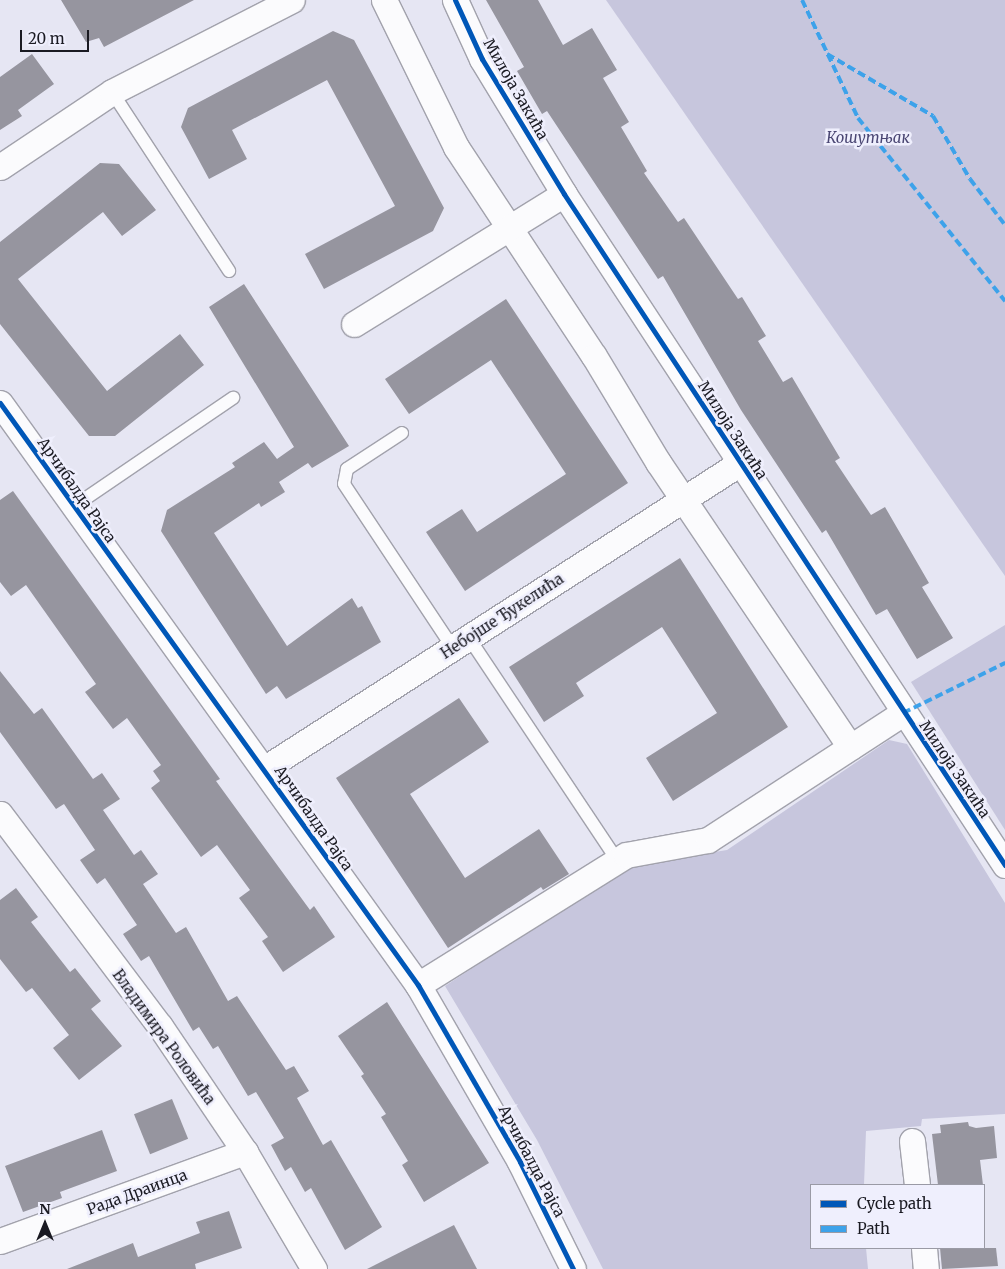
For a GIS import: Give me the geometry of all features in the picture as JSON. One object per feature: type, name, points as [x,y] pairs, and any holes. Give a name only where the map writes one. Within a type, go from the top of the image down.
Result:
[{"type":"street","points":[[0,167],[112,92],[292,0]]},
{"type":"street","points":[[384,0],[456,147],[683,498],[850,748]]},
{"type":"street","name":"Милоја Закића","points":[[455,0],[482,59],[564,194],[903,713],[1005,865]]},
{"type":"street","points":[[354,324],[564,194]]},
{"type":"street","name":"Арчибалда Рајса","points":[[0,403],[418,985],[520,1162],[573,1269]]},
{"type":"street","name":"Небојше Ђукелића","points":[[264,769],[740,463]]},
{"type":"street","points":[[418,985],[617,860],[638,851],[708,840],[903,713]]},
{"type":"street","name":"Владимира Роловића","points":[[0,814],[160,1026],[245,1152],[314,1269]]},
{"type":"street","points":[[912,1141],[917,1184]]},
{"type":"street","name":"Рада Драинца","points":[[0,1241],[245,1152]]},
{"type":"street","points":[[924,1249],[926,1269]]},
{"type":"lane","points":[[112,92],[229,271]]},
{"type":"lane","points":[[73,507],[233,398]]},
{"type":"lane","points":[[402,433],[347,469],[344,484],[617,860]]},
{"type":"green space","name":"Кошутњак","points":[[606,0],[1005,0],[1005,576]]},
{"type":"green space","points":[[1005,625],[1005,830],[911,682]]},
{"type":"green space","points":[[889,740],[907,744],[1005,903],[1005,1114],[922,1119],[921,1126],[866,1131],[864,1184],[810,1184],[810,1249],[866,1249],[868,1269],[603,1269],[537,1140],[445,986],[628,866],[727,850]]},
{"type":"building","points":[[61,0],[194,0],[104,47],[99,38],[86,42]]},
{"type":"building","points":[[486,0],[538,0],[563,45],[592,28],[617,70],[603,78],[629,122],[621,127],[647,171],[644,173],[678,222],[684,218],[738,299],[742,297],[766,336],[758,341],[783,382],[792,377],[840,458],[835,461],[871,515],[885,507],[929,583],[922,587],[953,638],[917,659],[887,609],[876,615],[826,530],[822,533],[741,410],[663,276],[658,279],[547,111],[542,114],[517,71],[524,67]]},
{"type":"building","points":[[333,31],[354,40],[444,208],[433,231],[324,289],[305,254],[395,206],[327,80],[232,130],[247,159],[209,179],[181,127],[188,108]]},
{"type":"building","points":[[32,54],[54,84],[18,110],[22,116],[0,130],[0,77]]},
{"type":"building","points":[[100,163],[119,164],[156,210],[122,236],[103,212],[18,279],[107,391],[180,334],[204,365],[115,436],[89,436],[0,324],[0,242]]},
{"type":"building","points":[[244,284],[349,446],[312,468],[308,463],[279,482],[285,492],[261,507],[259,503],[214,533],[287,646],[352,598],[358,608],[362,606],[381,642],[286,699],[277,686],[266,694],[161,531],[167,510],[235,467],[232,463],[264,442],[277,459],[294,447],[209,307]]},
{"type":"building","points":[[506,299],[628,483],[465,591],[426,532],[462,509],[477,532],[566,474],[491,360],[409,414],[385,379]]},
{"type":"building","points":[[13,491],[220,779],[216,781],[310,910],[314,906],[335,937],[283,972],[262,941],[268,937],[239,898],[250,890],[217,845],[201,857],[151,788],[160,781],[153,771],[161,765],[127,718],[113,729],[85,692],[96,684],[26,585],[11,596],[0,582],[0,500]]},
{"type":"building","points":[[680,558],[788,727],[673,801],[646,758],[717,713],[662,627],[576,683],[584,696],[544,722],[509,667]]},
{"type":"building","points":[[0,671],[34,714],[42,708],[93,779],[102,773],[120,799],[103,810],[134,855],[141,850],[158,874],[143,884],[176,933],[186,927],[228,1001],[237,996],[286,1070],[294,1066],[309,1091],[297,1098],[323,1145],[331,1140],[382,1227],[345,1250],[311,1188],[305,1192],[291,1167],[285,1171],[271,1145],[284,1138],[256,1092],[248,1096],[218,1046],[213,1049],[199,1027],[193,1031],[149,956],[141,961],[123,934],[137,925],[105,878],[97,884],[80,860],[95,850],[64,804],[56,809],[0,732]]},
{"type":"building","points":[[459,698],[489,742],[410,794],[465,878],[539,829],[569,874],[543,890],[541,887],[448,948],[336,778]]},
{"type":"building","points":[[16,888],[38,917],[31,922],[70,972],[75,968],[101,1001],[91,1009],[122,1046],[79,1080],[53,1048],[69,1035],[32,988],[26,992],[0,959],[0,900]]},
{"type":"building","points":[[387,1002],[489,1163],[424,1202],[402,1165],[408,1161],[381,1117],[386,1114],[361,1076],[364,1074],[338,1036]]},
{"type":"building","points":[[172,1099],[188,1139],[150,1154],[134,1114]]},
{"type":"building","points":[[968,1122],[969,1126],[976,1128],[994,1126],[997,1158],[980,1160],[983,1184],[938,1184],[932,1134],[941,1133],[940,1125]]},
{"type":"building","points":[[102,1130],[117,1171],[60,1192],[62,1198],[23,1212],[5,1166]]},
{"type":"building","points":[[229,1211],[242,1248],[195,1264],[196,1269],[67,1269],[133,1243],[138,1257],[200,1233],[196,1222]]},
{"type":"building","points":[[454,1225],[477,1269],[367,1269]]},
{"type":"building","points":[[996,1248],[998,1266],[942,1269],[940,1249]]},
{"type":"marked path","points":[[802,0],[858,118],[1005,301]]},
{"type":"marked path","points":[[827,54],[933,116],[970,179],[1005,225]]},
{"type":"marked path","points":[[903,713],[1005,663]]},
{"type":"cycle path","points":[[455,0],[482,59],[564,194],[1005,865]]},
{"type":"cycle path","points":[[0,403],[418,985],[520,1162],[573,1269]]}]
